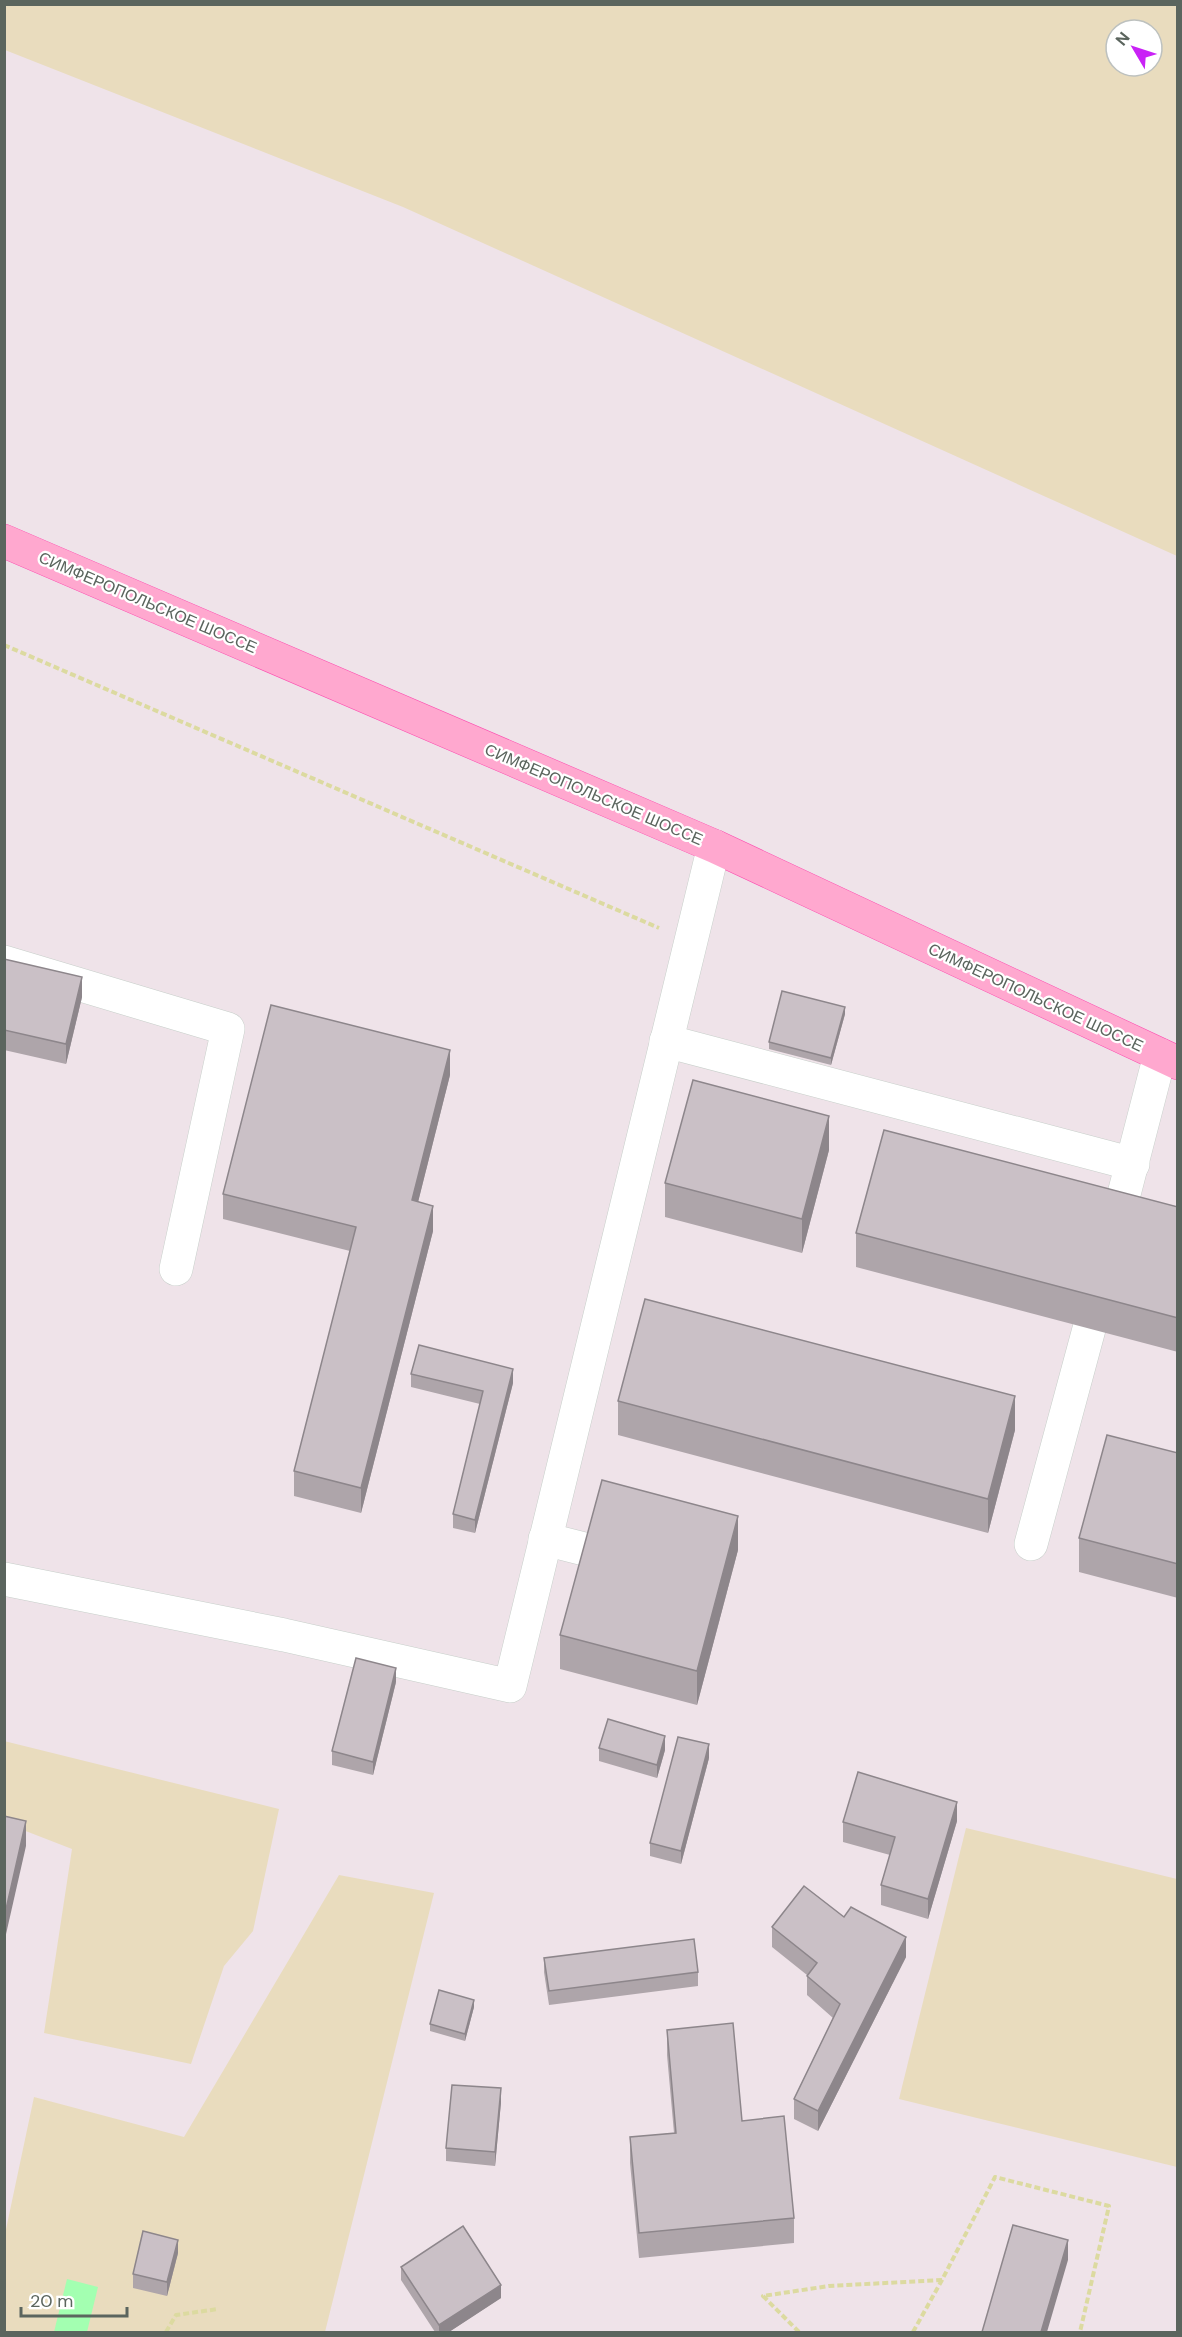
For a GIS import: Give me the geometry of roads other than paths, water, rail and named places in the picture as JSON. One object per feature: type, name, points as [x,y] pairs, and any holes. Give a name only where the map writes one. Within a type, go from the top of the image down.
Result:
[{"type":"main road","name":"СИМФЕРОПОЛЬСКОЕ ШОССЕ","points":[[4,541],[714,846],[1169,1059]]},
{"type":"lane","points":[[4,1579],[284,1635],[510,1686],[714,846]]},
{"type":"lane","points":[[4,962],[228,1029],[176,1269]]},
{"type":"lane","points":[[666,1041],[1133,1164]]},
{"type":"lane","points":[[1116,1225],[1133,1164],[1169,1059]]},
{"type":"lane","points":[[1031,1544],[1089,1329]]},
{"type":"lane","points":[[545,1539],[592,1551]]}]
